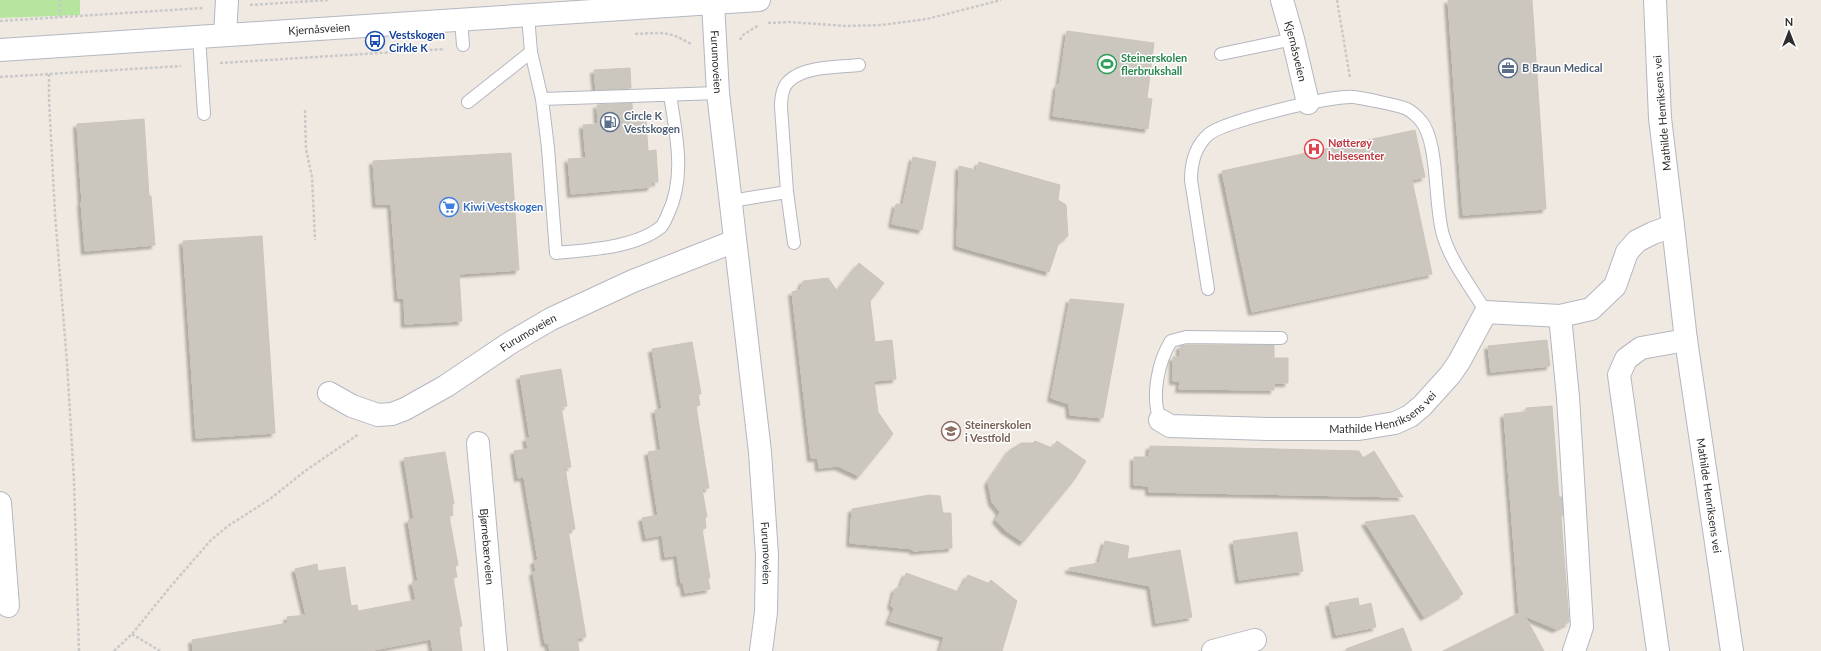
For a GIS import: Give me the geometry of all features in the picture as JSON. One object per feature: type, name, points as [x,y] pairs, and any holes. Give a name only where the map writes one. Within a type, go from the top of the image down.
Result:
[{"type":"street","name":"Kjernåsveien","points":[[0,50],[759,0]]},
{"type":"street","name":"Kjernåsveien","points":[[1282,0],[1308,103]]},
{"type":"street","name":"Mathilde Henriksens vei","points":[[1655,0],[1660,118],[1686,340],[1732,651]]},
{"type":"street","points":[[225,35],[227,3]]},
{"type":"street","name":"Furumoveien","points":[[713,3],[718,93],[760,452],[767,555],[766,612],[762,651]]},
{"type":"street","points":[[1486,312],[1560,316],[1591,309],[1615,286],[1626,252],[1636,242],[1653,233],[1673,226]]},
{"type":"street","name":"Furumoveien","points":[[329,393],[352,406],[378,415],[392,414],[405,409],[446,386],[510,343],[551,319],[633,281],[735,241]]},
{"type":"street","name":"Mathilde Henriksens vei","points":[[1160,420],[1170,426],[1268,430],[1359,430],[1395,423],[1410,416],[1422,406],[1450,375],[1459,362],[1486,312]]},
{"type":"street","points":[[1560,316],[1568,397],[1582,627],[1574,651]]},
{"type":"street","points":[[1658,651],[1619,375],[1626,359],[1641,348],[1686,340]]},
{"type":"street","name":"Bjørnebærveien","points":[[478,443],[496,651]]},
{"type":"street","points":[[0,503],[8,606]]},
{"type":"street","points":[[1212,651],[1255,640]]},
{"type":"lane","points":[[528,16],[531,52],[542,98],[548,148],[556,253],[595,249],[640,239],[662,227],[673,203],[679,170],[676,130],[670,95]]},
{"type":"lane","points":[[461,20],[463,45]]},
{"type":"lane","points":[[199,37],[204,114]]},
{"type":"lane","points":[[1221,54],[1293,39]]},
{"type":"lane","points":[[468,102],[531,52]]},
{"type":"lane","points":[[794,243],[787,192],[781,107],[782,94],[789,81],[808,70],[859,65]]},
{"type":"lane","points":[[542,98],[718,93]]},
{"type":"lane","points":[[1208,289],[1191,180],[1191,163],[1198,146],[1209,134],[1226,124],[1308,103],[1354,97],[1407,109],[1421,120],[1427,130],[1431,145],[1438,211],[1448,249],[1486,312]]},
{"type":"lane","points":[[731,201],[787,192]]},
{"type":"lane","points":[[1160,420],[1157,412],[1156,395],[1164,352],[1171,341],[1186,337],[1281,338]]},
{"type":"path","points":[[0,21],[227,3],[328,0]]},
{"type":"path","points":[[738,42],[744,35],[759,25],[767,23],[790,22],[846,26],[881,24],[927,19],[1000,0]]},
{"type":"path","points":[[1337,0],[1354,97]]},
{"type":"path","points":[[629,35],[667,33],[675,35],[694,45]]},
{"type":"path","points":[[0,77],[442,49],[463,45]]},
{"type":"path","points":[[49,74],[55,214],[67,363],[74,481],[79,651]]},
{"type":"path","points":[[305,110],[306,149],[312,177],[315,240]]},
{"type":"path","points":[[114,651],[132,634],[176,580],[212,540],[228,526],[270,499],[305,471],[357,435],[392,414]]},
{"type":"path","points":[[132,634],[160,651]]},
{"type":"green space","points":[[0,0],[80,0],[80,15],[0,18]]},
{"type":"building","points":[[1448,0],[1532,0],[1546,209],[1463,215]]},
{"type":"building","name":"Steinerskolen flerbrukshall","points":[[1067,31],[1154,43],[1147,98],[1152,99],[1148,129],[1053,116]]},
{"type":"building","points":[[630,68],[631,88],[596,90],[594,70]]},
{"type":"building","points":[[632,103],[633,122],[646,121],[648,151],[656,150],[658,182],[651,182],[651,187],[571,194],[568,159],[586,158],[583,125],[598,124],[597,105]]},
{"type":"building","points":[[144,119],[149,196],[151,196],[155,245],[85,251],[77,124]]},
{"type":"building","points":[[1415,130],[1425,177],[1412,180],[1432,274],[1252,312],[1222,171]]},
{"type":"building","points":[[511,153],[519,270],[459,274],[462,321],[405,324],[404,298],[398,298],[391,204],[376,204],[373,161]]},
{"type":"building","points":[[913,157],[936,162],[922,230],[892,224],[896,204],[903,205]]},
{"type":"building","points":[[979,162],[1060,185],[1058,200],[1066,205],[1068,236],[1059,242],[1049,272],[957,246],[959,166],[976,170]]},
{"type":"building","points":[[262,236],[275,433],[196,438],[183,241]]},
{"type":"building","points":[[859,263],[884,283],[870,301],[875,342],[892,340],[896,379],[874,381],[878,412],[893,434],[859,476],[838,466],[819,468],[818,458],[811,458],[792,292],[800,290],[803,281],[828,278],[837,291]]},
{"type":"building","points":[[1070,299],[1124,304],[1103,418],[1070,415],[1069,404],[1051,398]]},
{"type":"building","points":[[1547,340],[1550,366],[1491,372],[1488,346]]},
{"type":"building","points":[[692,342],[701,394],[698,394],[700,405],[696,406],[709,488],[702,489],[707,517],[705,517],[706,528],[702,529],[710,578],[708,578],[710,589],[685,593],[683,582],[681,583],[677,555],[665,557],[662,535],[646,538],[642,518],[658,515],[648,452],[661,450],[655,410],[662,409],[652,349]]},
{"type":"building","points":[[1274,345],[1274,358],[1288,358],[1288,383],[1274,383],[1274,390],[1179,389],[1180,381],[1173,381],[1173,357],[1180,357],[1180,346]]},
{"type":"building","points":[[561,369],[567,406],[561,407],[571,467],[565,468],[575,529],[568,530],[586,637],[577,638],[579,651],[550,651],[548,643],[545,643],[533,572],[536,571],[534,561],[538,560],[524,477],[518,478],[514,451],[528,449],[526,438],[530,438],[520,376]]},
{"type":"building","points":[[1552,406],[1559,497],[1562,497],[1563,516],[1561,516],[1569,622],[1556,629],[1525,616],[1544,651],[1443,651],[1519,613],[1504,414],[1526,412],[1526,408]]},
{"type":"building","points":[[1035,441],[1052,448],[1057,441],[1086,461],[1074,480],[1023,542],[1005,530],[996,520],[1000,512],[992,502],[988,482],[1010,450],[1021,443],[1033,443]]},
{"type":"building","points":[[1150,446],[1359,451],[1363,458],[1374,451],[1403,497],[1149,492],[1149,486],[1134,485],[1134,457],[1149,457]]},
{"type":"building","points":[[445,452],[454,504],[452,504],[453,515],[449,516],[458,565],[455,566],[457,577],[453,578],[462,626],[459,627],[462,651],[433,651],[431,639],[368,651],[193,651],[192,640],[288,623],[287,617],[306,615],[295,569],[317,564],[318,571],[345,567],[351,606],[357,605],[358,611],[416,600],[412,582],[418,581],[408,520],[414,519],[404,458]]},
{"type":"building","points":[[929,495],[940,496],[943,513],[951,513],[952,548],[913,551],[914,549],[850,543],[852,509]]},
{"type":"building","points":[[1414,515],[1463,594],[1424,617],[1365,522]]},
{"type":"building","points":[[1297,532],[1303,571],[1239,580],[1233,541]]},
{"type":"building","points":[[1105,541],[1129,546],[1127,559],[1180,550],[1192,617],[1156,623],[1150,586],[1069,570],[1069,568],[1099,563]]},
{"type":"building","points":[[906,573],[959,592],[968,575],[988,583],[991,580],[1017,601],[1002,651],[940,651],[944,637],[889,621],[894,609],[891,605],[895,589],[901,586]]},
{"type":"building","points":[[1358,598],[1359,606],[1371,603],[1376,627],[1336,635],[1329,603]]},
{"type":"building","points":[[1403,628],[1412,651],[1347,651],[1346,649]]},
{"type":"place","name":"Vestskogen Cirkle K","points":[[375,41]]},
{"type":"place","name":"Steinerskolen flerbrukshall","points":[[1107,64]]},
{"type":"place","name":"B Braun Medical","points":[[1508,68]]},
{"type":"place","name":"Circle K Vestskogen","points":[[610,122]]},
{"type":"place","name":"Nøtterøy helsesenter","points":[[1314,149]]},
{"type":"place","name":"Kiwi Vestskogen","points":[[449,207]]},
{"type":"place","name":"Steinerskolen i Vestfold","points":[[951,431]]}]
